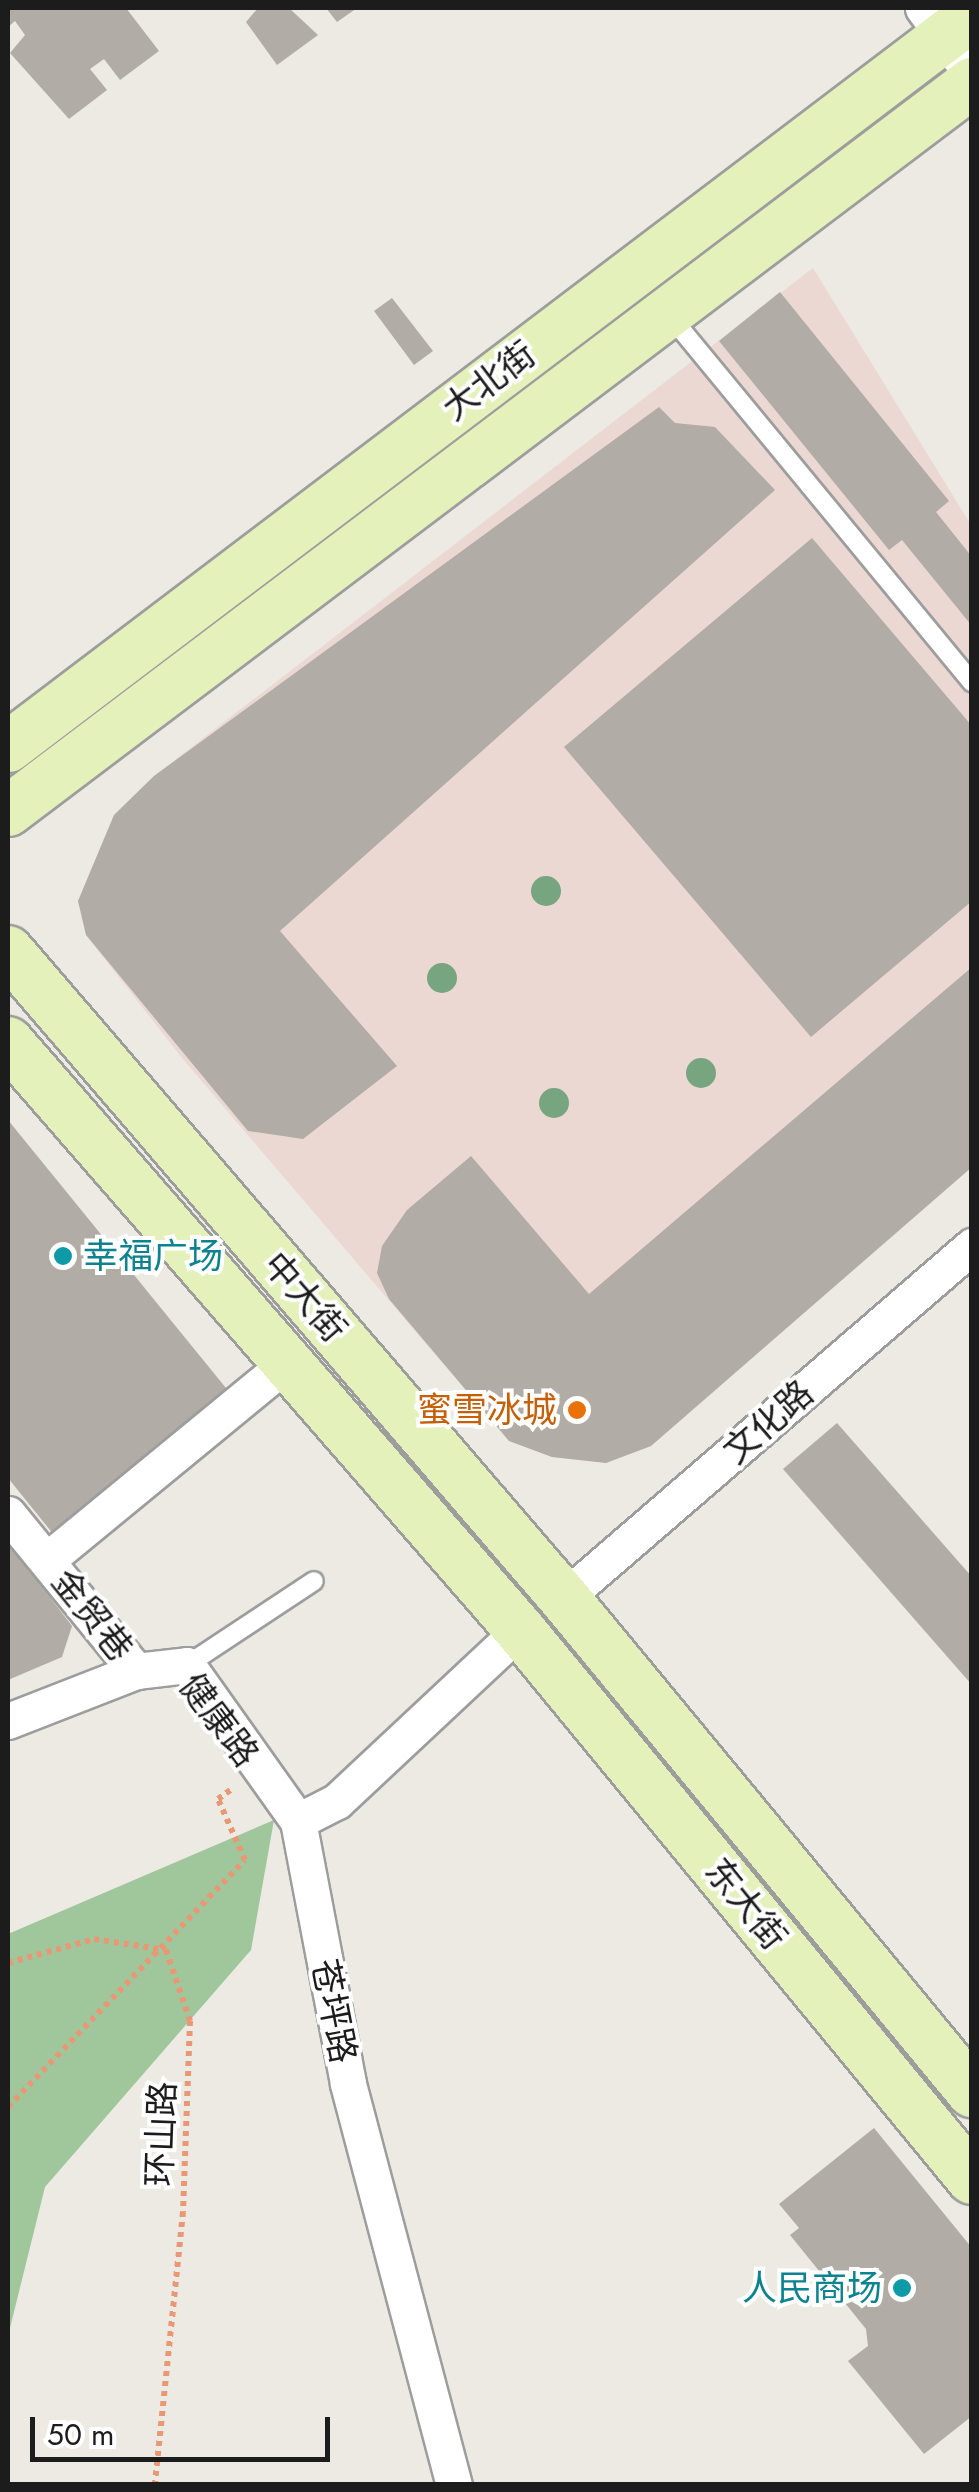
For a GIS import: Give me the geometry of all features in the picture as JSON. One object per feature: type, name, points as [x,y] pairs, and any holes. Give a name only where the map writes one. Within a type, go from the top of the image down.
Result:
[{"type":"main road","name":"大北街","points":[[8,747],[952,34]]},
{"type":"main road","name":"大北街","points":[[8,811],[972,82]]},
{"type":"main road","name":"中大街","points":[[8,950],[564,1598]]},
{"type":"main road","name":"中大街","points":[[8,1042],[520,1630]]},
{"type":"main road","name":"东大街","points":[[564,1598],[972,2092]]},
{"type":"main road","name":"东大街","points":[[520,1630],[972,2179]]},
{"type":"street","name":"文化路","points":[[564,1598],[972,1246]]},
{"type":"street","points":[[48,1560],[289,1362]]},
{"type":"street","name":"金贸巷","points":[[8,1514],[136,1670]]},
{"type":"street","points":[[298,1821],[337,1801],[520,1630]]},
{"type":"street","name":"健康路","points":[[8,1722],[136,1670],[187,1665],[258,1772],[298,1821]]},
{"type":"street","name":"苍坪路","points":[[298,1821],[348,2084],[454,2484]]},
{"type":"lane","points":[[667,312],[972,683]]},
{"type":"lane","points":[[187,1665],[314,1581]]},
{"type":"path","points":[[8,2107],[166,1950],[245,1860],[218,1799],[258,1772]]},
{"type":"path","points":[[8,1962],[94,1939],[166,1950]]},
{"type":"path","name":"环山路","points":[[155,2484],[183,2212],[190,2020],[166,1950]]},
{"type":"shaded area","points":[[813,268],[971,525],[971,1167],[651,1446],[606,1463],[552,1457],[509,1441],[182,1058],[86,935],[78,901],[114,815],[154,776]]},
{"type":"green space","points":[[274,1820],[251,1950],[45,2187],[8,2336],[8,1934]]},
{"type":"building","points":[[8,8],[126,8],[159,51],[120,80],[104,59],[90,69],[107,90],[69,119],[10,53],[25,35],[15,21],[8,27]]},
{"type":"building","points":[[258,8],[289,8],[318,35],[277,65],[246,22]]},
{"type":"building","points":[[326,8],[357,8],[337,22]]},
{"type":"building","points":[[780,292],[949,501],[936,512],[972,557],[972,626],[902,540],[889,550],[719,341]]},
{"type":"building","points":[[392,298],[433,351],[414,365],[374,311]]},
{"type":"building","points":[[659,407],[675,423],[715,427],[775,490],[280,931],[397,1066],[303,1139],[248,1131],[86,935],[78,901],[114,815],[154,776]]},
{"type":"building","points":[[812,538],[972,726],[972,901],[811,1037],[564,747]]},
{"type":"building","points":[[972,967],[972,1167],[651,1446],[606,1463],[552,1457],[509,1441],[389,1299],[377,1273],[382,1246],[407,1210],[471,1156],[589,1294]]},
{"type":"building","name":"幸福广场","points":[[8,1120],[230,1393],[54,1535],[8,1478]]},
{"type":"building","points":[[837,1423],[972,1577],[972,1685],[783,1469]]},
{"type":"building","points":[[8,1543],[72,1626],[62,1657],[8,1680]]},
{"type":"building","name":"人民商场","points":[[874,2128],[972,2248],[972,2416],[924,2454],[848,2361],[868,2346],[866,2329],[790,2235],[799,2228],[779,2204]]},
{"type":"place","name":"幸福广场","points":[[63,1256]]},
{"type":"place","name":"蜜雪冰城","points":[[577,1410]]},
{"type":"place","name":"人民商场","points":[[902,2288]]}]
